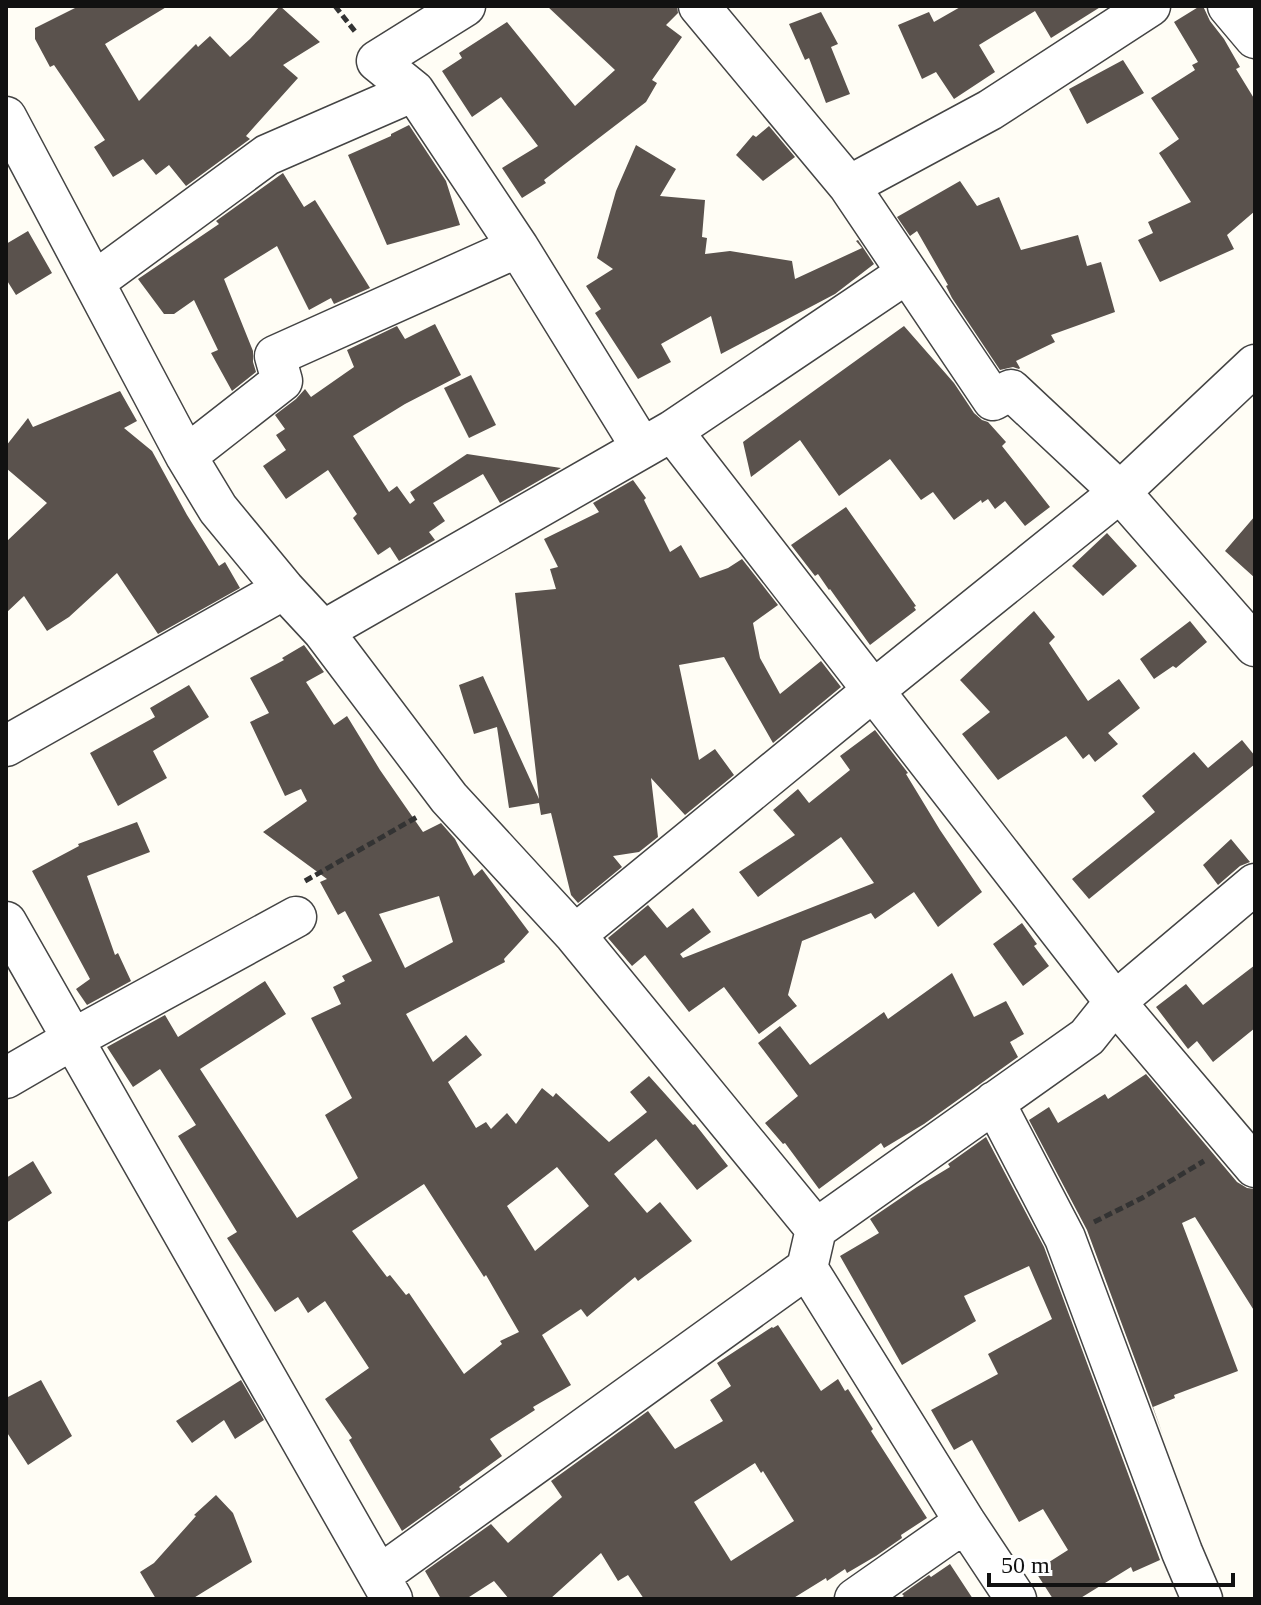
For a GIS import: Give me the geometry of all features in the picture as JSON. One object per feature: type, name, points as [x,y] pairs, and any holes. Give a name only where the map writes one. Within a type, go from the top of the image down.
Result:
[{"type":"street","points":[[465,6],[377,61],[414,91],[518,247],[657,440],[874,690],[1115,1002],[1245,1155]]},
{"type":"street","points":[[699,6],[849,186],[993,400],[1011,390],[1120,492],[1255,646]]},
{"type":"street","points":[[849,186],[990,110],[1150,6]]},
{"type":"street","points":[[1228,6],[1255,38]]},
{"type":"street","points":[[94,282],[267,155],[414,91]]},
{"type":"street","points":[[6,117],[186,456],[218,509],[323,631],[449,798],[575,935],[816,1229]]},
{"type":"street","points":[[186,456],[282,381],[275,356],[518,247]]},
{"type":"street","points":[[323,631],[657,440],[907,273]]},
{"type":"street","points":[[575,935],[1120,492],[1255,365]]},
{"type":"street","points":[[6,746],[284,589]]},
{"type":"street","points":[[6,922],[386,1588],[807,1268],[816,1229],[1087,1037],[1115,1002],[1255,884]]},
{"type":"street","points":[[6,1078],[296,917]]},
{"type":"street","points":[[994,1102],[1065,1238],[1202,1599]]},
{"type":"street","points":[[807,1268],[1016,1599]]},
{"type":"street","points":[[855,1599],[965,1522]]},
{"type":"path","points":[[296,917],[296,886],[449,798]]},
{"type":"path","points":[[1065,1238],[1142,1198],[1245,1155]]},
{"type":"building","points":[[79,6],[168,6],[105,44],[139,101],[196,44],[198,47],[210,36],[230,57],[280,6],[320,42],[283,65],[298,78],[246,136],[250,139],[186,186],[169,165],[156,175],[143,159],[113,177],[94,147],[105,140],[54,65],[50,67],[35,39],[35,28]]},
{"type":"building","points":[[547,6],[677,6],[678,13],[666,25],[682,37],[652,80],[657,83],[646,102],[544,180],[546,183],[522,198],[502,168],[538,146],[501,97],[472,117],[442,71],[462,58],[459,53],[507,22],[575,106],[615,70]]},
{"type":"building","points":[[962,6],[1102,6],[1051,38],[1035,11],[979,45],[995,72],[954,99],[936,72],[922,79],[898,25],[929,12],[934,22]]},
{"type":"building","points":[[1203,6],[1224,39],[1240,67],[1236,69],[1255,100],[1255,211],[1227,235],[1234,249],[1160,282],[1138,240],[1153,233],[1148,222],[1191,202],[1159,153],[1179,139],[1151,98],[1195,70],[1192,65],[1198,62],[1174,22]]},
{"type":"building","points":[[821,12],[838,44],[831,47],[850,94],[826,103],[809,58],[805,60],[789,24]]},
{"type":"building","points":[[1123,60],[1144,93],[1087,124],[1069,89]]},
{"type":"building","points":[[409,125],[446,181],[460,225],[387,245],[348,155]]},
{"type":"building","points":[[769,126],[795,157],[763,181],[736,155],[753,135],[756,137]]},
{"type":"building","points":[[636,145],[676,169],[660,196],[705,200],[702,237],[707,238],[705,254],[730,251],[792,261],[795,279],[862,248],[858,240],[874,264],[835,294],[721,354],[711,316],[661,344],[671,362],[638,379],[595,313],[601,309],[586,286],[613,269],[597,258],[616,191]]},
{"type":"building","points":[[283,173],[304,207],[315,200],[370,288],[334,304],[331,298],[309,310],[277,246],[224,279],[253,351],[256,372],[232,391],[211,353],[218,350],[194,300],[174,314],[164,314],[138,279],[219,224],[216,221]]},
{"type":"building","points":[[960,181],[977,206],[999,197],[1021,250],[1078,235],[1087,266],[1101,262],[1115,312],[1051,335],[1055,342],[1016,361],[1019,369],[1000,370],[952,298],[948,285],[917,231],[910,236],[897,217]]},
{"type":"building","points":[[28,231],[52,273],[16,295],[6,279],[6,244]]},
{"type":"building","points":[[435,324],[461,375],[353,436],[389,492],[397,486],[410,504],[415,500],[410,492],[467,454],[561,468],[500,503],[483,474],[433,503],[445,521],[429,532],[435,540],[399,561],[390,547],[378,555],[353,518],[357,514],[328,470],[286,499],[263,466],[286,450],[276,435],[285,429],[275,415],[305,389],[311,397],[354,367],[347,350],[397,326],[405,339]]},
{"type":"building","points":[[904,326],[954,383],[974,413],[988,422],[1006,442],[1002,446],[1050,507],[1025,526],[1005,501],[995,509],[988,499],[982,503],[981,500],[954,520],[933,492],[921,500],[890,459],[839,496],[800,440],[751,477],[743,442]]},
{"type":"building","points":[[471,375],[496,425],[469,438],[444,388]]},
{"type":"building","points":[[120,391],[137,421],[124,428],[152,451],[219,566],[225,562],[240,588],[158,634],[117,573],[69,617],[47,631],[24,596],[6,613],[6,542],[47,503],[6,468],[6,446],[28,418],[33,427]]},
{"type":"building","points":[[633,480],[646,498],[644,500],[670,552],[681,545],[700,578],[728,568],[742,559],[778,605],[753,623],[760,658],[780,694],[821,661],[841,687],[773,743],[724,657],[679,665],[699,760],[715,749],[734,775],[685,815],[651,778],[658,837],[639,852],[613,856],[622,867],[578,903],[571,895],[551,813],[541,815],[539,803],[509,808],[497,727],[474,734],[459,685],[483,676],[539,799],[515,593],[556,589],[550,569],[558,567],[544,539],[599,512],[593,503]]},
{"type":"building","points":[[846,507],[916,606],[916,610],[870,645],[830,589],[818,574],[815,576],[791,545]]},
{"type":"building","points":[[1255,516],[1255,578],[1225,551]]},
{"type":"building","points":[[1107,533],[1137,566],[1103,596],[1072,566]]},
{"type":"building","points":[[1034,611],[1055,637],[1049,643],[1088,701],[1119,679],[1140,708],[1108,733],[1118,744],[1095,762],[1089,754],[1083,759],[1066,736],[998,780],[962,734],[990,712],[960,680]]},
{"type":"building","points":[[1190,621],[1207,642],[1176,668],[1173,666],[1154,679],[1140,659]]},
{"type":"building","points":[[304,645],[324,672],[306,682],[334,725],[347,716],[423,832],[441,823],[455,839],[474,876],[482,869],[529,932],[504,959],[505,962],[406,1014],[433,1062],[466,1035],[482,1055],[448,1082],[476,1128],[486,1122],[491,1129],[507,1113],[516,1124],[542,1088],[553,1097],[556,1093],[609,1142],[647,1112],[630,1092],[649,1076],[695,1124],[728,1166],[697,1190],[656,1139],[614,1174],[647,1213],[660,1202],[692,1241],[638,1281],[635,1277],[587,1317],[581,1309],[542,1335],[571,1385],[533,1407],[535,1410],[490,1439],[502,1456],[402,1531],[349,1440],[352,1438],[325,1399],[369,1368],[325,1301],[308,1313],[298,1297],[275,1312],[227,1238],[237,1232],[178,1136],[196,1125],[160,1069],[133,1087],[107,1047],[165,1015],[178,1037],[265,981],[286,1014],[200,1069],[297,1218],[358,1178],[325,1115],[352,1098],[311,1018],[341,1004],[333,987],[345,981],[342,976],[372,961],[345,911],[338,915],[320,882],[327,879],[263,832],[307,801],[301,789],[285,796],[250,722],[269,713],[250,678],[284,660],[282,658]],"holes":[[[439,896],[453,942],[405,968],[379,914]],[[557,1167],[589,1206],[535,1251],[507,1206]],[[424,1184],[484,1277],[486,1275],[519,1332],[500,1341],[502,1344],[464,1374],[409,1293],[406,1295],[390,1275],[387,1277],[352,1231]]]},
{"type":"building","points":[[189,685],[209,717],[153,751],[167,778],[118,806],[90,753],[155,717],[150,708]]},
{"type":"building","points":[[875,730],[908,773],[940,830],[982,892],[938,927],[914,892],[875,919],[871,913],[802,941],[788,995],[797,1006],[759,1034],[724,987],[689,1012],[645,955],[632,966],[608,938],[648,905],[667,928],[693,908],[711,932],[680,954],[683,958],[874,883],[841,837],[758,897],[739,872],[795,835],[773,810],[798,789],[809,803],[850,770],[840,756]]},
{"type":"building","points":[[1242,740],[1255,756],[1255,764],[1089,899],[1072,879],[1155,812],[1142,796],[1194,752],[1208,768]]},
{"type":"building","points":[[137,822],[150,852],[87,876],[115,955],[118,953],[131,981],[87,1005],[76,989],[90,979],[32,871],[78,844]]},
{"type":"building","points":[[1231,839],[1250,862],[1240,866],[1218,885],[1203,865]]},
{"type":"building","points":[[1022,923],[1049,966],[1023,986],[993,944]]},
{"type":"building","points":[[1255,965],[1255,1028],[1213,1062],[1197,1041],[1188,1049],[1156,1007],[1186,984],[1203,1005]]},
{"type":"building","points":[[952,973],[974,1017],[1006,1001],[1024,1034],[1010,1042],[1018,1057],[924,1124],[884,1148],[881,1143],[819,1189],[785,1143],[765,1123],[798,1096],[758,1043],[780,1026],[810,1065],[884,1012],[888,1019]]},
{"type":"building","points":[[1146,1074],[1237,1182],[1255,1189],[1255,1312],[1195,1217],[1182,1223],[1238,1371],[1174,1395],[1175,1398],[1153,1407],[1163,1435],[1087,1230],[1029,1120],[1049,1107],[1058,1123],[1105,1094],[1108,1099]]},
{"type":"building","points":[[986,1137],[1044,1247],[1160,1560],[1133,1572],[1131,1567],[1079,1599],[1053,1599],[1035,1571],[1068,1550],[1043,1509],[1019,1522],[972,1440],[954,1450],[931,1410],[998,1374],[988,1354],[1052,1319],[1029,1266],[964,1296],[976,1321],[902,1365],[840,1256],[879,1233],[870,1219],[950,1167],[948,1164]]},
{"type":"building","points":[[33,1161],[52,1193],[6,1223],[6,1178]]},
{"type":"building","points":[[778,1325],[821,1391],[838,1379],[845,1391],[848,1389],[927,1518],[876,1556],[847,1573],[845,1569],[827,1581],[826,1578],[792,1599],[644,1599],[628,1575],[618,1581],[601,1553],[550,1599],[509,1599],[494,1581],[466,1599],[441,1599],[425,1571],[491,1524],[508,1543],[562,1497],[551,1481],[648,1411],[675,1449],[723,1421],[710,1400],[731,1386],[717,1363]],"holes":[[[755,1463],[761,1473],[763,1471],[794,1521],[731,1561],[694,1502]]]},
{"type":"building","points":[[41,1380],[72,1436],[28,1465],[6,1431],[6,1398]]},
{"type":"building","points":[[241,1380],[264,1420],[235,1439],[224,1420],[192,1443],[176,1421]]},
{"type":"building","points":[[216,1495],[233,1513],[252,1562],[192,1599],[156,1599],[140,1572],[154,1563],[194,1515]]},
{"type":"building","points":[[950,1564],[973,1599],[899,1599],[929,1575],[931,1577]]}]
